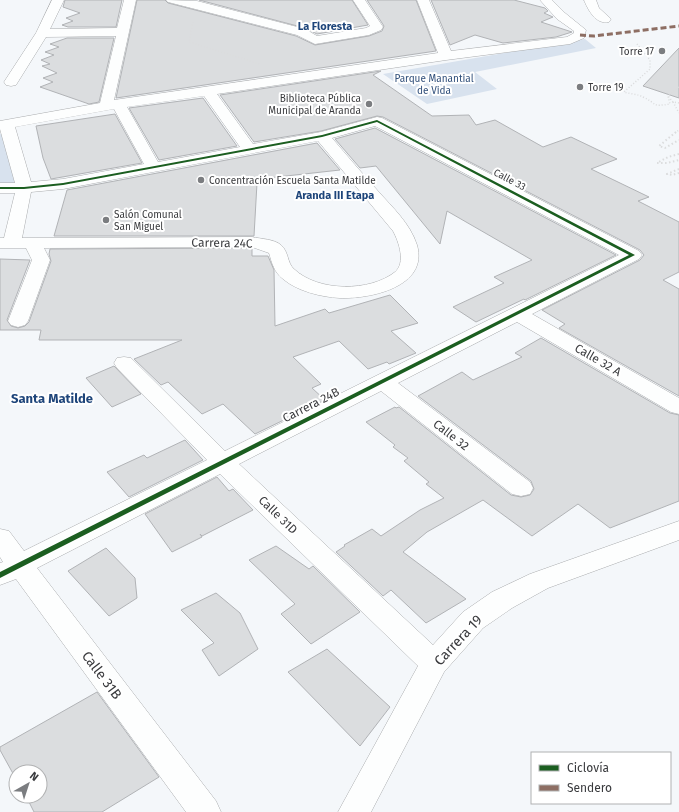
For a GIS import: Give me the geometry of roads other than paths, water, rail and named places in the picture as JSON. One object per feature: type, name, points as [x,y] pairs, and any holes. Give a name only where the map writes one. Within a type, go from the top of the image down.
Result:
[{"type":"street","points":[[11,82],[42,33],[58,0]]},
{"type":"street","points":[[130,0],[123,32],[113,105],[153,167]]},
{"type":"street","points":[[172,0],[301,32],[315,40],[369,31],[377,27],[359,0]]},
{"type":"street","points":[[423,0],[446,56]]},
{"type":"street","points":[[6,243],[24,188],[3,125],[113,105],[446,56],[570,40],[580,35],[580,30],[562,16],[546,0]]},
{"type":"street","points":[[590,0],[594,10],[605,19]]},
{"type":"street","points":[[42,33],[123,32]]},
{"type":"street","points":[[208,92],[249,150]]},
{"type":"street","name":"Calle 33","points":[[322,136],[378,121],[633,255]]},
{"type":"street","points":[[0,188],[24,188],[64,184],[322,136]]},
{"type":"street","name":"Carrera 24C","points":[[6,243],[252,242],[275,249],[279,253],[280,263],[286,272],[296,280],[314,288],[334,292],[356,292],[377,288],[394,280],[405,272],[409,261],[409,246],[398,225],[322,136]]},
{"type":"street","points":[[18,321],[41,260],[32,242]]},
{"type":"street","name":"Carrera 24B","points":[[10,570],[633,255]]},
{"type":"street","name":"Calle 32 A","points":[[516,313],[679,406]]},
{"type":"street","name":"Calle 31D","points":[[124,363],[222,462],[434,664]]},
{"type":"street","name":"Calle 32","points":[[382,381],[521,488]]},
{"type":"street","name":"Carrera 19","points":[[354,812],[434,664],[473,620],[502,600],[539,581],[679,530]]},
{"type":"street","name":"Calle 31B","points":[[0,538],[10,570],[205,812]]},
{"type":"place","name":"Torre 17","points":[[662,51]]},
{"type":"place","name":"Torre 19","points":[[580,87]]},
{"type":"place","name":"Biblioteca Pública Municipal de Aranda","points":[[369,104]]},
{"type":"place","name":"Concentración Escuela Santa Matilde","points":[[201,180]]},
{"type":"place","name":"Salón Comunal San Miguel","points":[[106,220]]},
{"type":"district","name":"La Floresta","points":[[325,26]]},
{"type":"district","name":"Aranda III Etapa","points":[[335,195]]},
{"type":"district","name":"Santa Matilde","points":[[52,398]]},
{"type":"park label","name":"Parque Manantial de Vida","points":[[434,84]]}]
